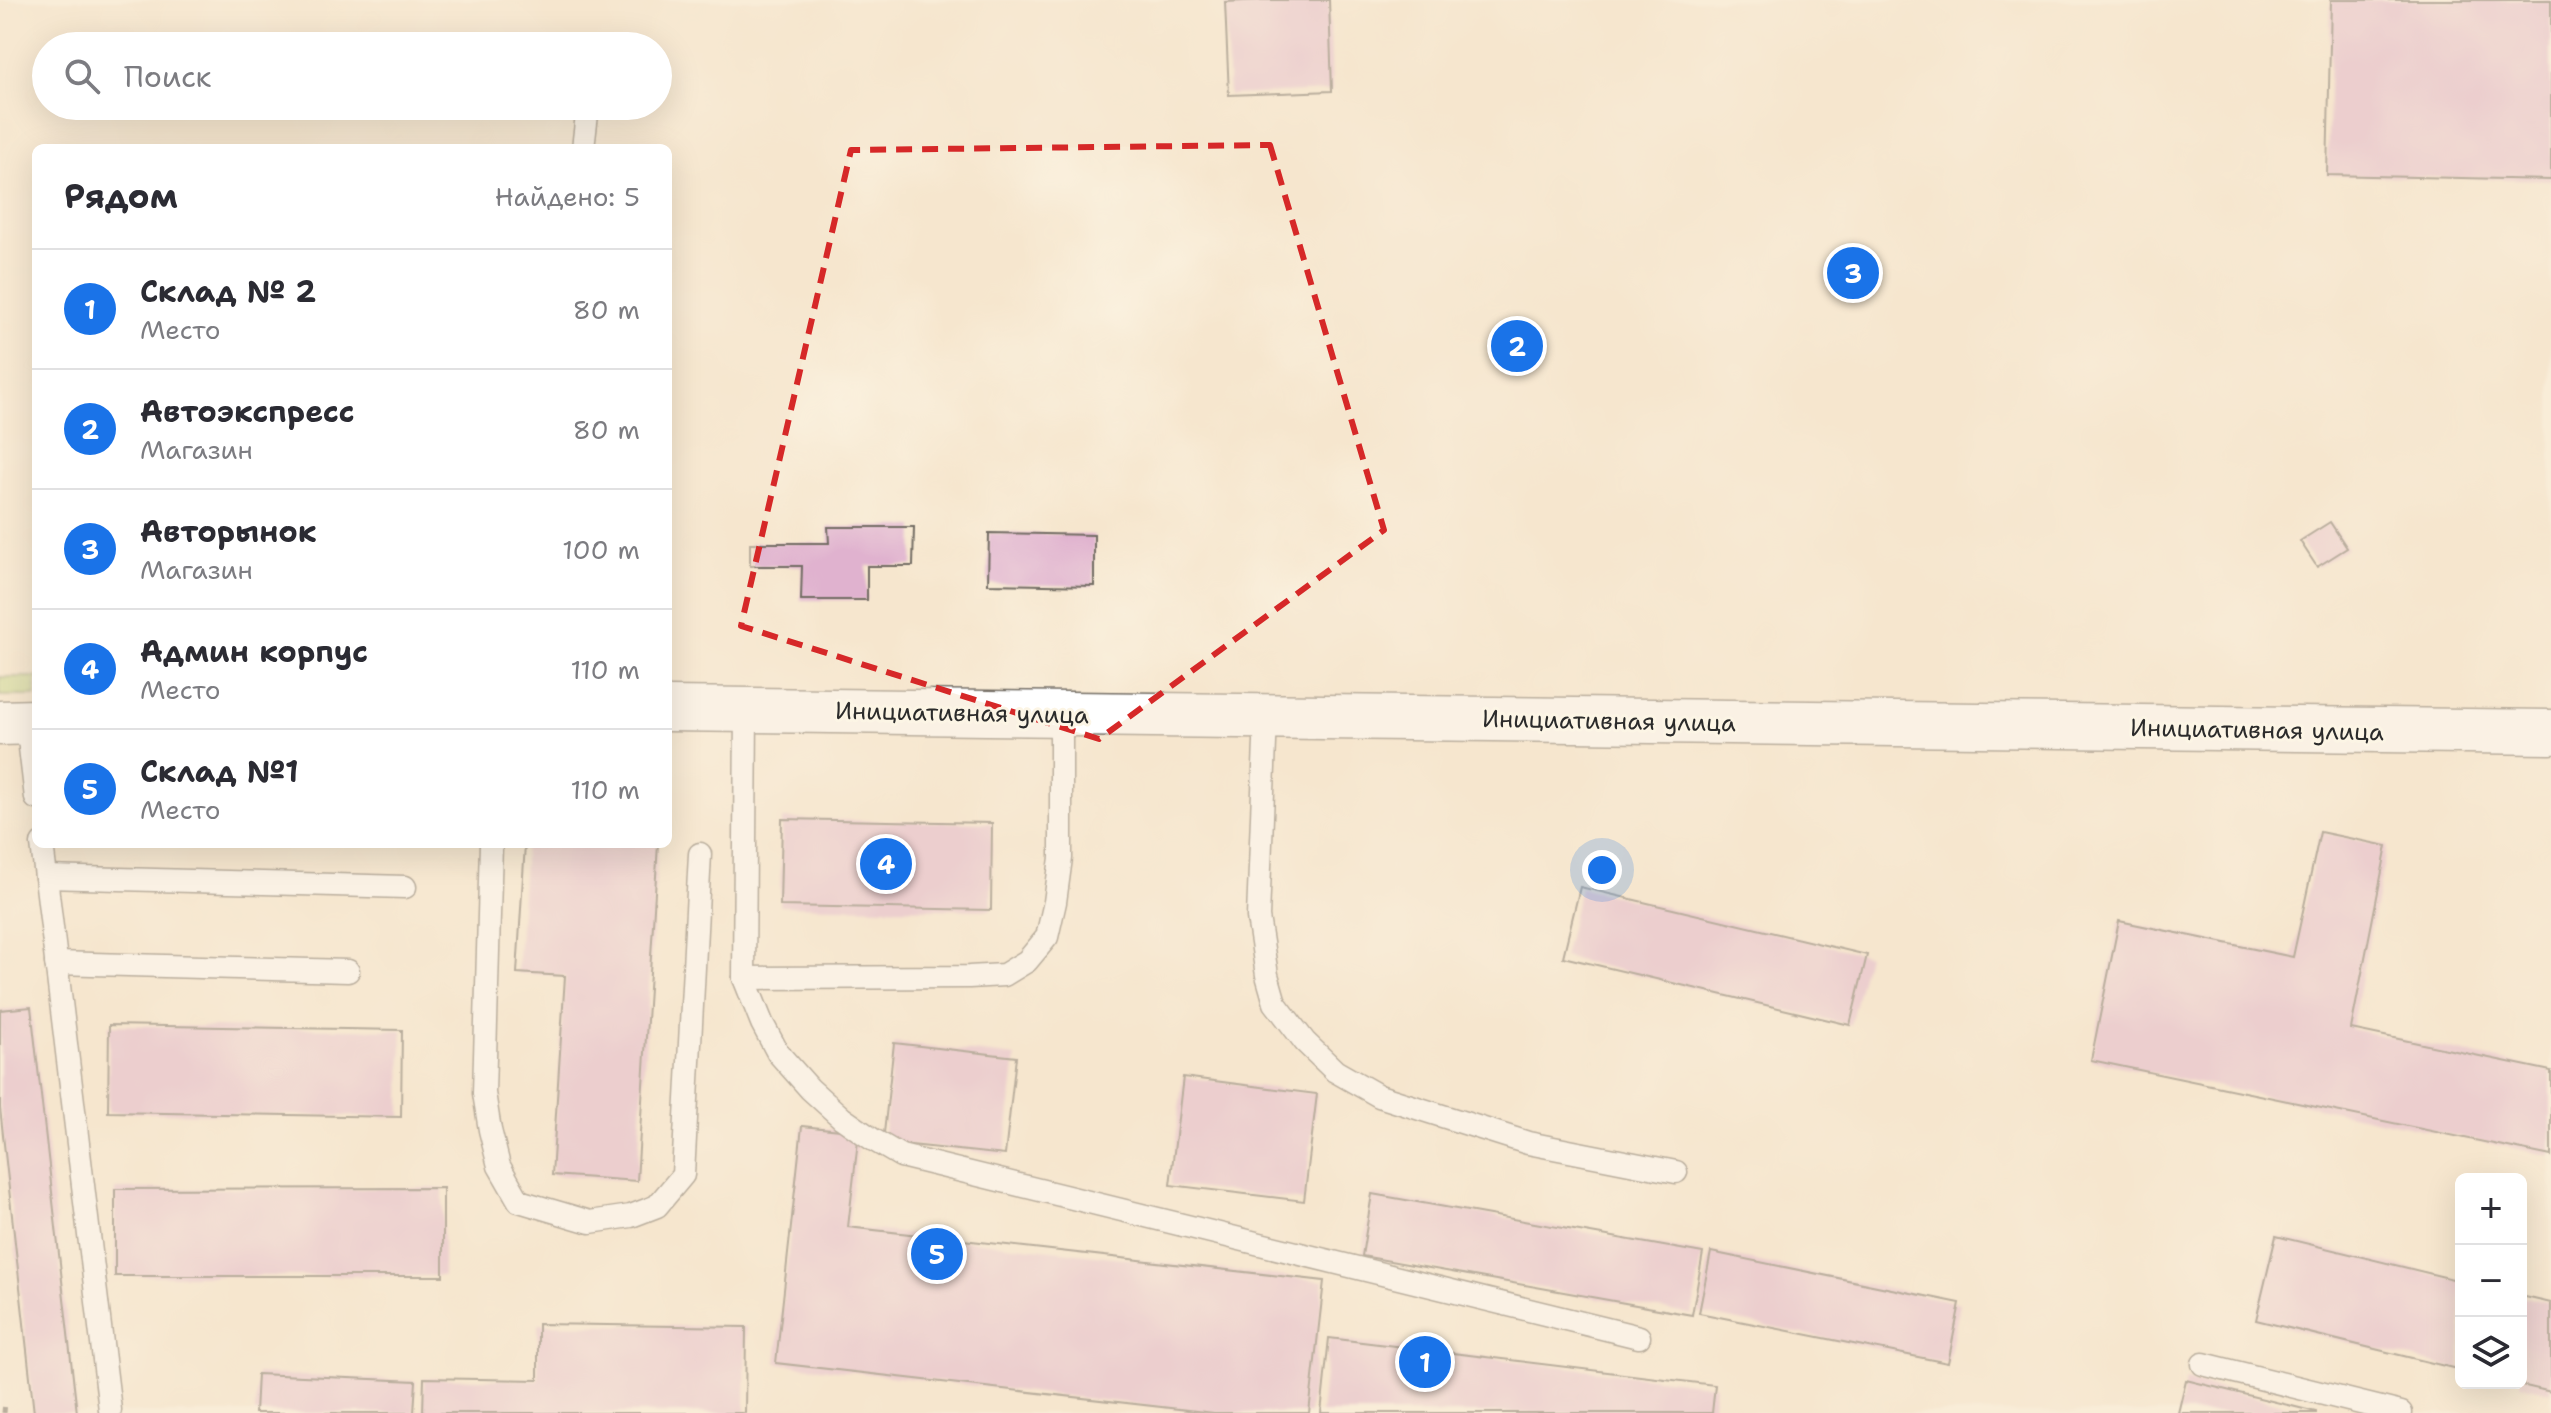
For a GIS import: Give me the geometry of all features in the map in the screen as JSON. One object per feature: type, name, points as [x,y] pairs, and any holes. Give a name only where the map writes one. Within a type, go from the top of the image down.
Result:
[{"type":"street","name":"Инициативная улица","points":[[672,709],[2551,732]]},
{"type":"lane","points":[[583,144],[586,120]]},
{"type":"lane","points":[[746,710],[744,978],[778,1053],[810,1089],[842,1118],[901,1156],[1639,1337]]},
{"type":"lane","points":[[744,978],[1004,975],[1027,961],[1047,937],[1055,902],[1061,858],[1061,714]]},
{"type":"lane","points":[[1266,717],[1258,917],[1267,975],[1275,1003],[1305,1042],[1335,1071],[1379,1096],[1528,1143],[1676,1172]]},
{"type":"lane","points":[[21,722],[32,778]]},
{"type":"lane","points":[[42,848],[110,1410]]},
{"type":"lane","points":[[491,848],[484,1093],[499,1166],[519,1201],[590,1222],[631,1216],[657,1206],[683,1175],[700,854]]},
{"type":"lane","points":[[46,877],[405,887]]},
{"type":"lane","points":[[56,963],[348,971]]},
{"type":"lane","points":[[2203,1364],[2401,1413]]},
{"type":"path","points":[[4,1413],[5,1402]]},
{"type":"highlighted area","points":[[1270,145],[1384,530],[1099,739],[741,626],[851,150]]},
{"type":"green space","points":[[0,677],[32,677],[32,696],[0,696]]},
{"type":"building","points":[[1329,0],[1332,91],[1229,95],[1225,2]]},
{"type":"building","points":[[2331,0],[2551,0],[2551,180],[2327,175]]},
{"type":"building","points":[[2330,522],[2347,548],[2317,567],[2300,541]]},
{"type":"building","points":[[828,527],[914,527],[913,566],[867,566],[867,600],[801,600],[802,566],[750,566],[750,543],[829,543]]},
{"type":"building","points":[[989,533],[1094,535],[1094,586],[988,584]]},
{"type":"building","points":[[782,819],[992,823],[991,910],[780,906]]},
{"type":"building","points":[[2320,832],[2387,846],[2351,1029],[2551,1071],[2551,1156],[2091,1060],[2119,921],[2293,957]]},
{"type":"building","points":[[525,848],[658,848],[637,1181],[552,1175],[565,976],[517,973]]},
{"type":"building","points":[[1580,887],[1867,955],[1850,1025],[1563,957]]},
{"type":"building","points":[[31,1007],[77,1413],[34,1413],[0,1108],[0,1010]]},
{"type":"building","points":[[109,1025],[402,1030],[401,1117],[108,1112]]},
{"type":"building","points":[[894,1043],[1016,1057],[1005,1155],[883,1142]]},
{"type":"building","points":[[1183,1077],[1317,1094],[1304,1201],[1170,1185]]},
{"type":"building","points":[[802,1126],[859,1132],[848,1227],[1324,1281],[1309,1413],[1214,1413],[776,1363]]},
{"type":"building","points":[[443,1188],[443,1276],[115,1276],[115,1189]]},
{"type":"building","points":[[1372,1194],[1703,1253],[1692,1315],[1362,1256]]},
{"type":"building","points":[[2276,1236],[2455,1280],[2455,1369],[2256,1320]]},
{"type":"building","points":[[1711,1252],[1960,1303],[1948,1363],[1699,1313]]},
{"type":"building","points":[[2527,1297],[2551,1303],[2551,1392],[2527,1386]]},
{"type":"building","points":[[538,1324],[746,1327],[745,1413],[423,1413],[424,1378],[538,1380]]},
{"type":"building","points":[[1329,1338],[1715,1385],[1712,1413],[1321,1413]]},
{"type":"building","points":[[257,1374],[416,1381],[414,1413],[255,1413]]},
{"type":"building","points":[[2186,1380],[2316,1412],[2316,1413],[2178,1413]]},
{"type":"place","name":"Авторынок","points":[[1853,273]]},
{"type":"place","name":"Автоэкспресс","points":[[1517,346]]},
{"type":"place","name":"Админ корпус","points":[[886,864]]},
{"type":"place","name":"Склад №1","points":[[937,1254]]},
{"type":"place","name":"Склад № 2","points":[[1425,1362]]}]
